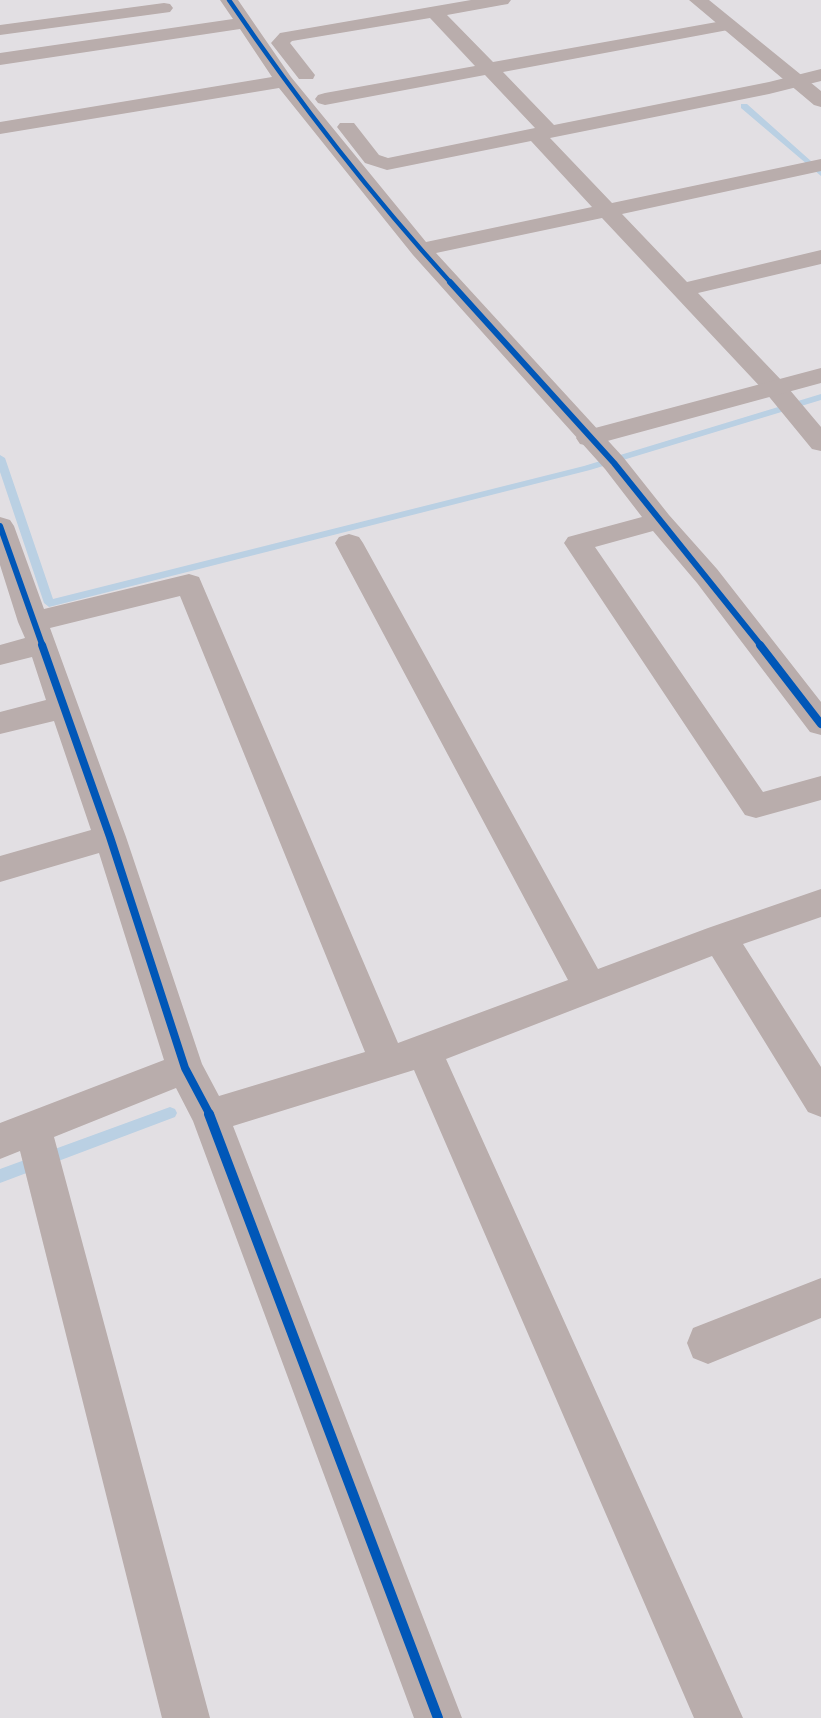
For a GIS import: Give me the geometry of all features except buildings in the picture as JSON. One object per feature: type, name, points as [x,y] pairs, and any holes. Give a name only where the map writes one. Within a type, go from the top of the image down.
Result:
[{"type":"street","points":[[502,0],[286,37],[280,43],[372,159],[387,164],[821,75]]},
{"type":"street","points":[[698,0],[821,101]]},
{"type":"street","points":[[231,1],[284,81],[421,250],[611,460],[707,576],[821,724]]},
{"type":"street","points":[[0,30],[164,8]]},
{"type":"street","points":[[434,12],[489,69],[607,210],[785,400],[821,443]]},
{"type":"street","points":[[0,59],[244,23]]},
{"type":"street","points":[[325,99],[728,25]]},
{"type":"street","points":[[0,128],[284,81]]},
{"type":"street","points":[[421,250],[816,166]]},
{"type":"street","points":[[682,290],[821,257]]},
{"type":"street","points":[[589,438],[785,400],[821,375]]},
{"type":"street","points":[[659,520],[578,543],[756,806],[821,788]]},
{"type":"street","points":[[0,526],[110,837],[185,1068],[210,1116],[438,1718]]},
{"type":"street","points":[[349,543],[590,987]]},
{"type":"street","points":[[0,656],[36,633],[189,584],[406,1056],[718,1718]]},
{"type":"street","points":[[0,723],[63,706]]},
{"type":"street","points":[[0,869],[110,837]]},
{"type":"street","points":[[210,1116],[406,1056],[720,938],[821,903]]},
{"type":"street","points":[[720,938],[821,1100]]},
{"type":"street","points":[[185,1068],[29,1146],[186,1718]]},
{"type":"street","points":[[708,1343],[821,1298]]},
{"type":"waterway","points":[[744,106],[821,174]]},
{"type":"waterway","points":[[0,458],[49,603],[587,468],[821,397]]},
{"type":"waterway","points":[[0,1176],[170,1113]]},
{"type":"cycle path","points":[[229,0],[284,81],[355,171],[421,250],[614,463],[659,521],[707,576],[821,724]]},
{"type":"cycle path","points":[[0,526],[110,837],[185,1068],[210,1116],[438,1718]]}]
